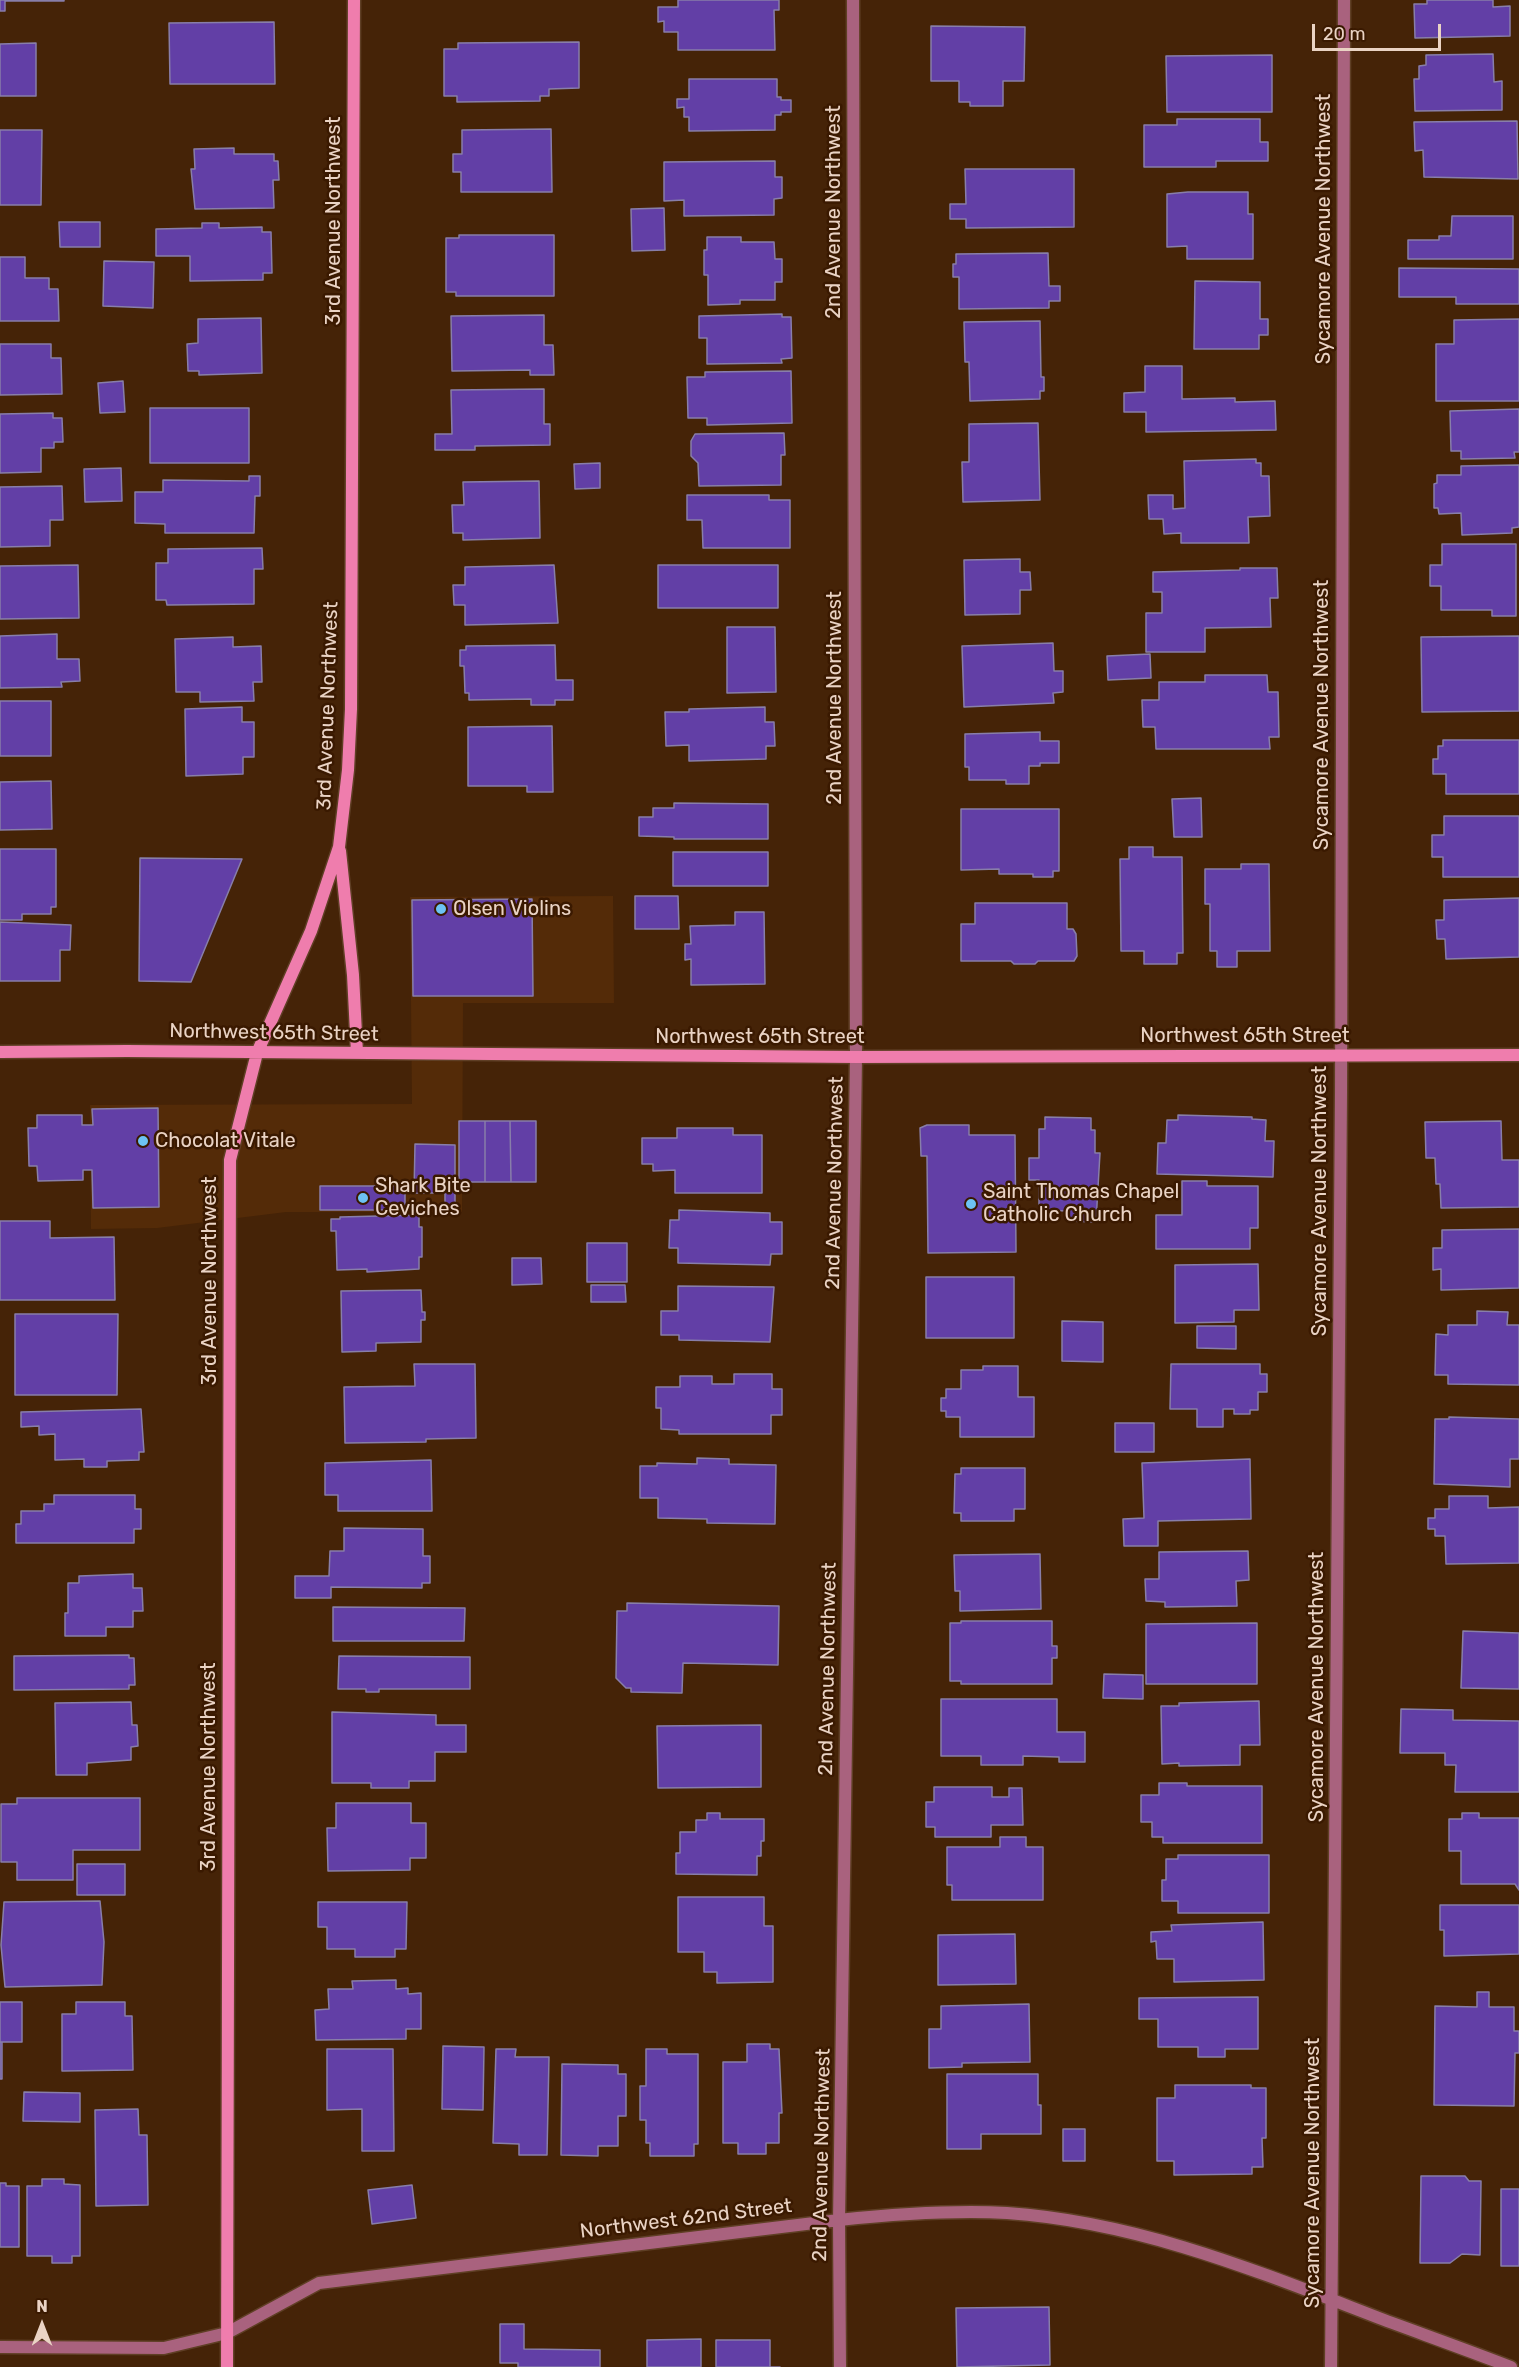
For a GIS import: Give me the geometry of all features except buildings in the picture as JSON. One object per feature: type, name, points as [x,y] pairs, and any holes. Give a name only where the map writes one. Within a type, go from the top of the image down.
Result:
[{"type":"street","name":"3rd Avenue Northwest","points":[[227,2367],[230,1160],[257,1053],[311,931],[339,847],[348,770],[351,709],[354,0]]},
{"type":"street","name":"2nd Avenue Northwest","points":[[840,2367],[839,2220],[856,1057],[853,0]]},
{"type":"street","name":"Sycamore Avenue Northwest","points":[[1331,2367],[1341,1056],[1344,0]]},
{"type":"street","points":[[339,847],[353,975],[357,1053]]},
{"type":"street","name":"Northwest 65th Street","points":[[0,1052],[856,1057],[1519,1055]]},
{"type":"street","name":"Northwest 62nd Street","points":[[0,2347],[164,2348],[227,2333],[320,2283],[839,2220],[905,2213],[956,2211],[1009,2213],[1053,2218],[1099,2226],[1197,2250],[1331,2298],[1511,2367]]},
{"type":"shaded area","points":[[613,896],[614,1003],[463,1003],[462,1212],[286,1212],[157,1228],[91,1229],[90,1105],[412,1104],[410,897]]},
{"type":"place","name":"Olsen Violins","points":[[441,909]]},
{"type":"place","name":"Chocolat Vitale","points":[[143,1141]]},
{"type":"place","name":"Shark Bite Ceviches","points":[[363,1198]]},
{"type":"place","name":"Saint Thomas Chapel Catholic Church","points":[[971,1204]]}]
